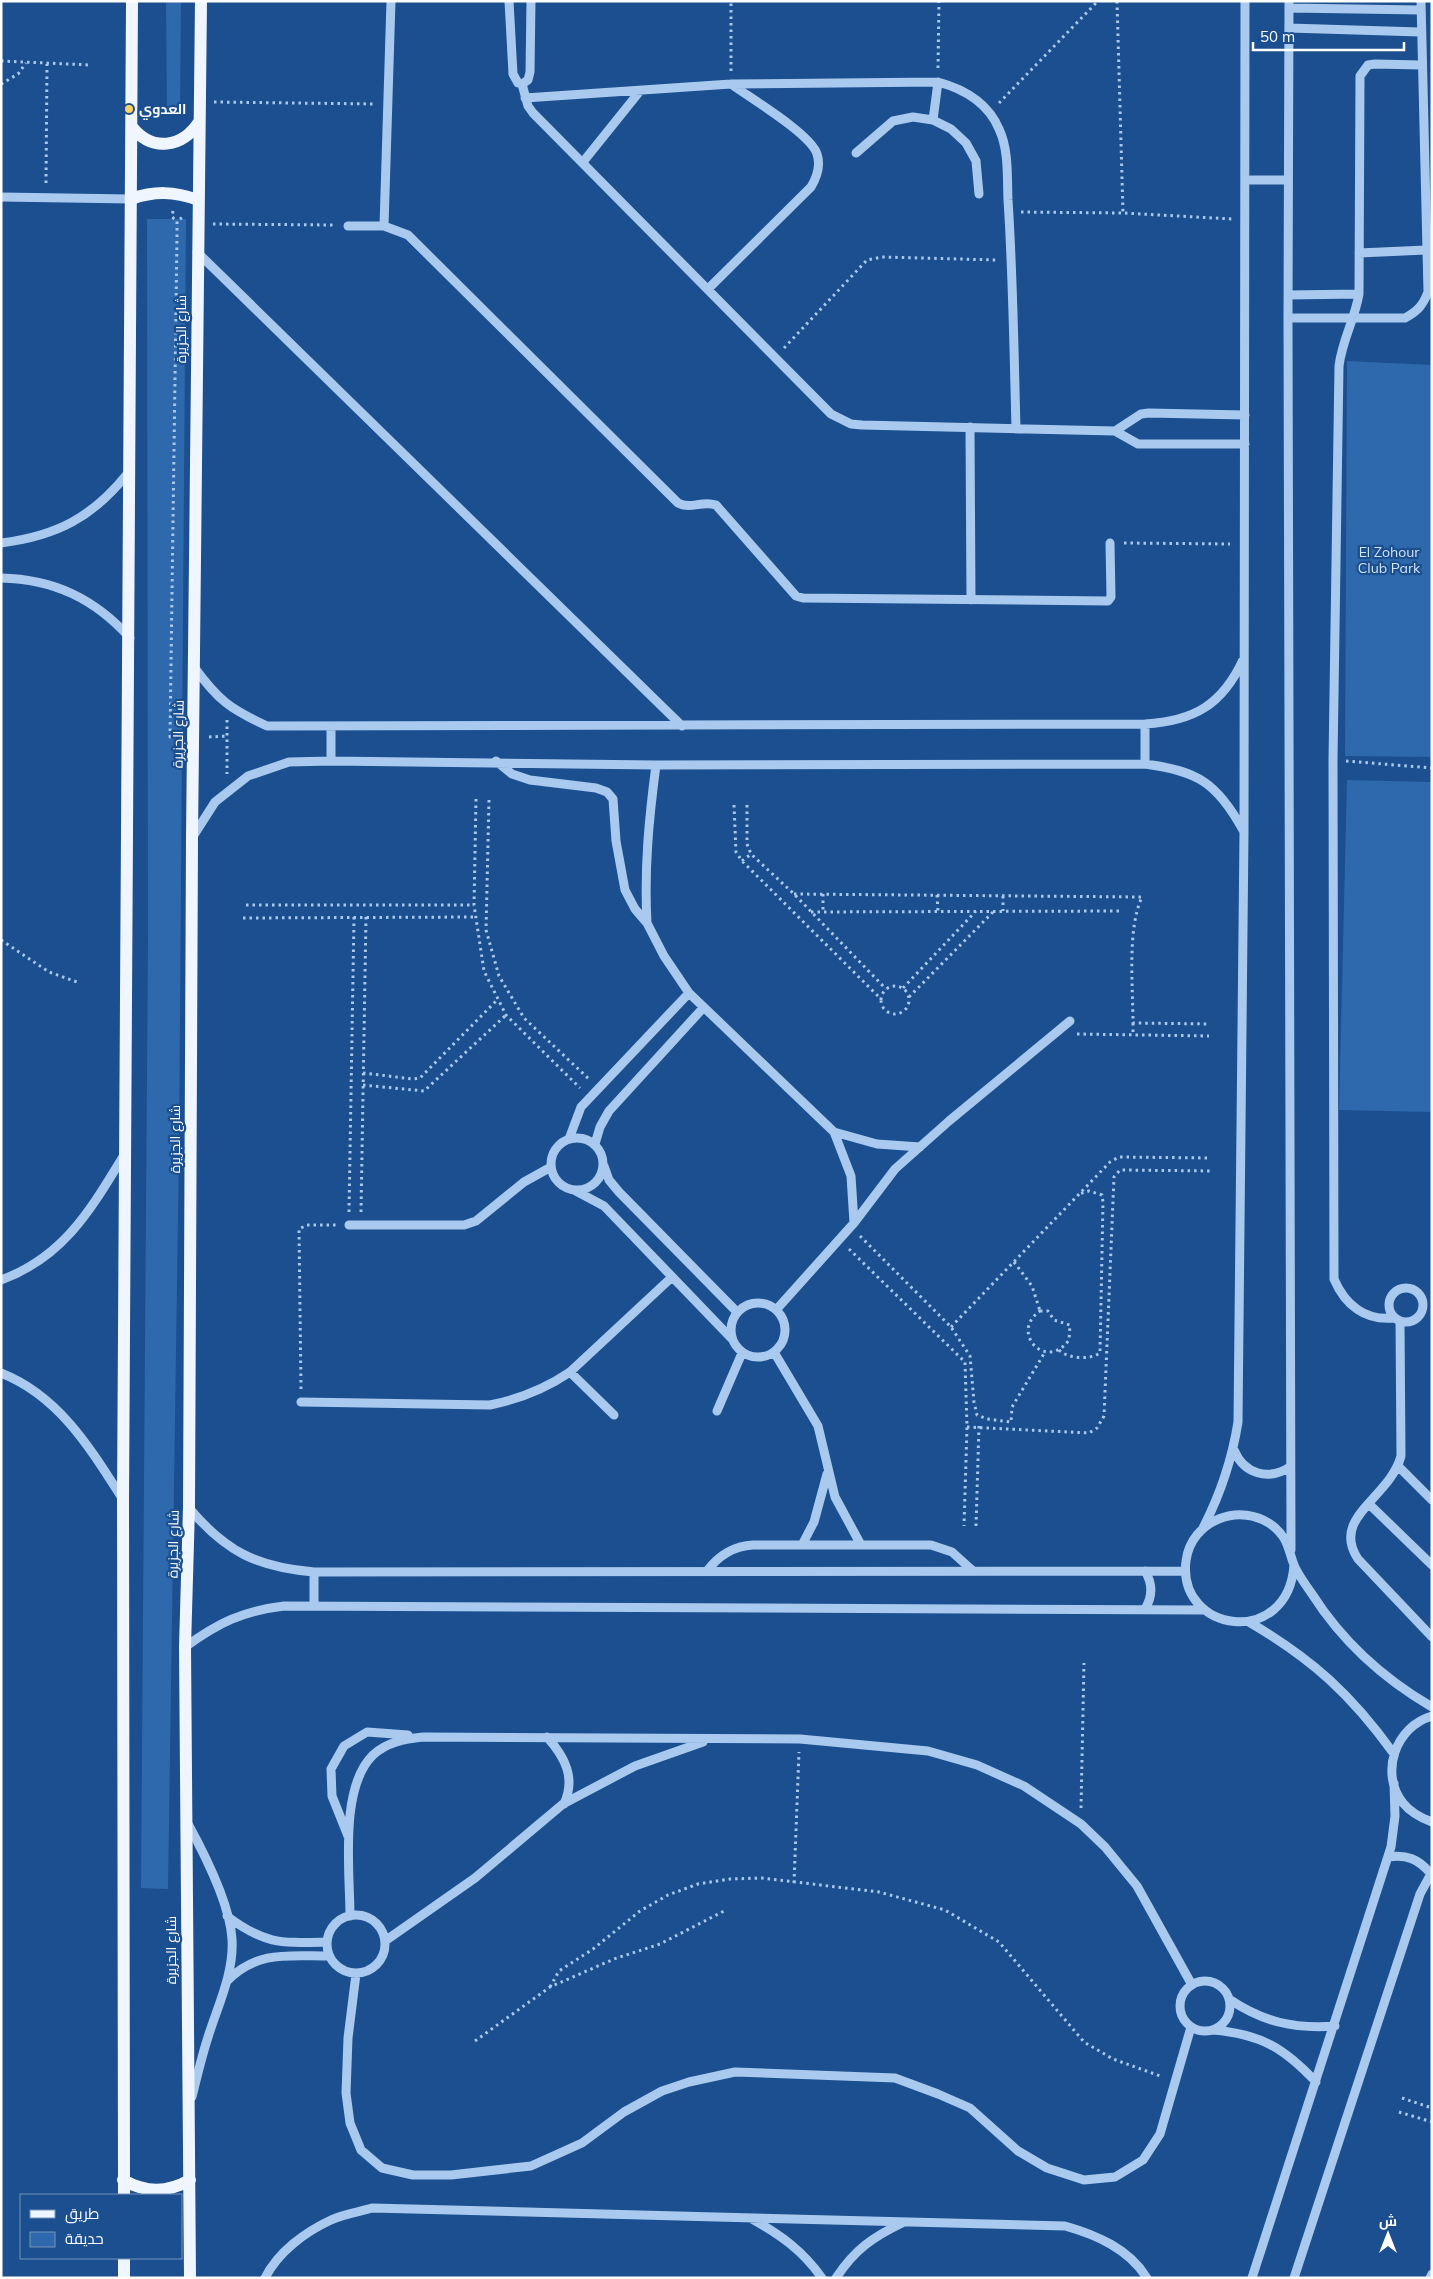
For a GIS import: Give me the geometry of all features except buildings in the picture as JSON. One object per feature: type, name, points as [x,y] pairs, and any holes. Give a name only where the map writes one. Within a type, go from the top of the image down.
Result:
[{"type":"main road","points":[[124,2194],[123,1499],[127,1150],[130,638],[128,473],[132,1]]},
{"type":"main road","name":"شارع الجزيرة","points":[[190,2278],[186,2227],[190,2180],[185,1818],[185,1647],[188,1508],[197,224],[201,1]]},
{"type":"main road","points":[[132,127],[137,134],[152,143],[170,144],[187,137],[199,122]]},
{"type":"main road","points":[[131,199],[144,194],[171,192],[198,200]]},
{"type":"main road","points":[[123,2180],[134,2186],[156,2191],[180,2186],[190,2180]]},
{"type":"main road","points":[[124,2259],[124,2278]]},
{"type":"street","points":[[384,226],[391,1]]},
{"type":"street","points":[[509,1],[513,74],[522,84],[525,98],[533,113],[831,414],[851,424],[1115,432],[1138,444],[1244,444]]},
{"type":"street","points":[[522,84],[528,80],[530,72],[531,1]]},
{"type":"street","points":[[1245,1],[1244,832],[1238,1422],[1234,1450],[1226,1477],[1203,1528],[1189,1548],[1185,1571],[1191,1592],[1204,1610],[1218,1618],[1233,1622],[1249,1622],[1267,1614],[1282,1602],[1289,1590],[1294,1565]]},
{"type":"street","points":[[1288,318],[1405,318],[1416,312],[1430,292],[1426,250],[1420,32],[1421,5],[1289,4],[1288,318],[1290,1467],[1291,1550],[1294,1565],[1333,1623],[1357,1650],[1383,1674],[1432,1707]]},
{"type":"street","points":[[1289,28],[1420,32]]},
{"type":"street","points":[[1421,65],[1368,65],[1360,76],[1359,294],[1353,319],[1343,344],[1339,366],[1333,760],[1334,1279],[1338,1289],[1357,1311],[1375,1318],[1397,1320],[1406,1322],[1417,1318],[1427,1307],[1419,1295],[1408,1289],[1396,1292],[1389,1301],[1391,1313],[1397,1320],[1401,1446],[1398,1466],[1390,1481],[1352,1525],[1349,1537],[1351,1549],[1358,1559],[1432,1637]]},
{"type":"street","points":[[525,98],[731,84],[938,82],[958,88],[976,98],[999,127],[1004,143],[1009,212],[1016,429]]},
{"type":"street","points":[[933,120],[938,82]]},
{"type":"street","points":[[708,289],[811,187],[817,177],[819,162],[817,152],[801,133],[731,84]]},
{"type":"street","points":[[583,162],[640,91]]},
{"type":"street","points":[[856,153],[893,121],[912,118],[933,120],[951,129],[966,143],[976,161],[979,194]]},
{"type":"street","points":[[1245,180],[1288,180]]},
{"type":"street","points":[[1,196],[131,199]]},
{"type":"street","points":[[348,226],[384,226],[408,235],[678,503],[691,507],[703,503],[716,505],[796,596],[803,598],[1108,601],[1111,597],[1110,543]]},
{"type":"street","points":[[1359,253],[1426,250]]},
{"type":"street","points":[[197,252],[682,726]]},
{"type":"street","points":[[1288,295],[1359,294]]},
{"type":"street","points":[[1115,432],[1141,414],[1245,415]]},
{"type":"street","points":[[970,428],[971,600]]},
{"type":"street","points":[[1,543],[36,537],[58,530],[78,520],[97,506],[128,473]]},
{"type":"street","points":[[1,578],[43,583],[76,595],[100,609],[130,638]]},
{"type":"street","points":[[194,667],[213,693],[238,713],[268,726],[1146,724],[1179,720],[1195,714],[1216,700],[1233,681],[1244,658]]},
{"type":"street","points":[[1145,764],[1146,724]]},
{"type":"street","points":[[332,727],[332,761]]},
{"type":"street","points":[[192,838],[215,802],[248,776],[289,762],[332,761],[496,761],[656,765],[1145,764],[1176,768],[1205,782],[1228,804],[1244,832]]},
{"type":"street","points":[[496,761],[512,774],[530,780],[582,785],[607,792],[613,799],[616,841],[625,890],[635,909],[647,923],[664,956],[689,993],[834,1132],[851,1176],[853,1225]]},
{"type":"street","points":[[647,923],[646,856],[650,803],[656,765]]},
{"type":"street","points":[[689,993],[580,1107],[569,1139],[555,1150],[551,1167],[558,1183],[604,1206],[671,1278],[732,1339],[742,1353],[758,1358],[774,1352],[781,1345],[785,1326],[776,1310],[767,1304],[756,1303],[746,1306],[732,1320],[732,1339]]},
{"type":"street","points":[[595,1144],[600,1127],[609,1111],[704,1007]]},
{"type":"street","points":[[776,1310],[853,1225],[895,1169],[1070,1021]]},
{"type":"street","points":[[834,1132],[877,1144],[920,1146]]},
{"type":"street","points":[[569,1139],[583,1138],[595,1144],[603,1158],[609,1180],[619,1192],[738,1312]]},
{"type":"street","points":[[1,1280],[21,1273],[59,1247],[89,1212],[127,1150]]},
{"type":"street","points":[[574,1190],[591,1187],[598,1181],[604,1166]]},
{"type":"street","points":[[349,1225],[464,1225],[476,1221],[524,1182],[551,1167]]},
{"type":"street","points":[[301,1402],[490,1406],[532,1393],[570,1372],[671,1278]]},
{"type":"street","points":[[774,1352],[818,1426],[827,1471],[839,1505],[861,1545]]},
{"type":"street","points":[[717,1412],[742,1353]]},
{"type":"street","points":[[570,1372],[614,1414]]},
{"type":"street","points":[[1,1374],[18,1380],[54,1406],[84,1439],[123,1499]]},
{"type":"street","points":[[1234,1450],[1242,1465],[1257,1474],[1275,1475],[1290,1467]]},
{"type":"street","points":[[1398,1466],[1432,1500]]},
{"type":"street","points":[[802,1546],[819,1505],[827,1471]]},
{"type":"street","points":[[1369,1504],[1432,1565]]},
{"type":"street","points":[[188,1508],[208,1530],[231,1548],[266,1565],[314,1572],[1185,1571]]},
{"type":"street","points":[[1203,1528],[1216,1520],[1230,1515],[1260,1518],[1284,1536],[1291,1550]]},
{"type":"street","points":[[707,1571],[720,1556],[737,1548],[861,1545],[931,1545],[952,1552],[972,1570]]},
{"type":"street","points":[[1145,1609],[1149,1602],[1151,1586],[1146,1571]]},
{"type":"street","points":[[314,1572],[314,1606]]},
{"type":"street","points":[[185,1647],[232,1618],[257,1609],[314,1606],[1204,1610]]},
{"type":"street","points":[[1249,1622],[1283,1642],[1315,1665],[1364,1714],[1394,1754]]},
{"type":"street","points":[[1252,2278],[1335,2026],[1388,1857],[1395,1816],[1392,1769],[1394,1754],[1400,1739],[1411,1726],[1432,1716]]},
{"type":"street","points":[[350,1840],[332,1796],[331,1769],[344,1746],[366,1732],[423,1737],[800,1739],[928,1751],[977,1765],[1024,1786],[1081,1824],[1105,1847],[1137,1886],[1192,1985]]},
{"type":"street","points":[[350,1916],[352,1803],[358,1776],[373,1754],[396,1741],[423,1737]]},
{"type":"street","points":[[547,1737],[561,1752],[568,1771],[569,1792],[563,1804]]},
{"type":"street","points":[[385,1941],[475,1878],[563,1804],[635,1766],[712,1739]]},
{"type":"street","points":[[1394,1783],[1402,1802],[1417,1816],[1432,1822]]},
{"type":"street","points":[[185,1818],[205,1856],[227,1916],[232,1938],[232,1960],[227,1981],[208,2036],[188,2111]]},
{"type":"street","points":[[1294,2278],[1420,1894],[1431,1873],[1425,1866],[1408,1856],[1388,1857]]},
{"type":"street","points":[[227,1916],[246,1930],[264,1939],[285,1943],[327,1942]]},
{"type":"street","points":[[350,1916],[362,1916],[373,1921],[381,1930],[385,1941],[384,1953],[378,1964],[368,1971],[356,1974],[340,1969],[329,1956],[327,1942],[334,1925],[350,1916]]},
{"type":"street","points":[[227,1981],[236,1971],[260,1959],[273,1956],[329,1956]]},
{"type":"street","points":[[356,1974],[348,2038],[346,2093],[350,2123],[361,2150],[382,2168],[413,2175],[451,2175],[531,2166],[582,2143],[624,2112],[662,2091],[689,2082],[735,2072],[895,2078],[970,2108],[1018,2151],[1047,2168],[1084,2180],[1115,2176],[1142,2160],[1160,2134],[1191,2027]]},
{"type":"street","points":[[1213,2030],[1222,2026],[1228,2018],[1230,2009],[1226,1992],[1214,1983],[1207,1981],[1192,1985],[1186,1990],[1180,2006],[1181,2014],[1191,2027],[1198,2030],[1237,2032],[1260,2038],[1280,2049],[1316,2082]]},
{"type":"street","points":[[1229,1999],[1261,2018],[1278,2024],[1314,2028],[1335,2026]]},
{"type":"street","points":[[265,2278],[269,2270],[297,2240],[332,2219],[372,2208],[1065,2226],[1088,2232],[1110,2243],[1129,2257],[1146,2276],[1154,2278]]},
{"type":"street","points":[[750,2218],[781,2235],[808,2258],[822,2278]]},
{"type":"street","points":[[836,2278],[849,2258],[875,2236],[907,2221]]},
{"type":"street","points":[[1430,2278],[1432,2274]]},
{"type":"path","points":[[731,1],[731,84]]},
{"type":"path","points":[[938,82],[939,1]]},
{"type":"path","points":[[989,114],[1098,1]]},
{"type":"path","points":[[1117,1],[1123,212]]},
{"type":"path","points":[[1,62],[90,65]]},
{"type":"path","points":[[1,84],[8,82],[18,74],[26,63]]},
{"type":"path","points":[[45,197],[47,64]]},
{"type":"path","points":[[199,102],[388,104]]},
{"type":"path","points":[[178,209],[172,213],[174,220],[178,221]]},
{"type":"path","points":[[1009,212],[1123,212],[1245,219]]},
{"type":"path","points":[[183,213],[181,220],[178,221],[170,737],[227,736]]},
{"type":"path","points":[[197,224],[348,226]]},
{"type":"path","points":[[775,358],[867,260],[891,257],[1011,260]]},
{"type":"path","points":[[1110,543],[1244,544]]},
{"type":"path","points":[[227,704],[227,792]]},
{"type":"path","points":[[227,719],[235,722]]},
{"type":"path","points":[[1333,760],[1432,768]]},
{"type":"path","points":[[476,799],[474,917],[484,971],[506,1014],[590,1098]]},
{"type":"path","points":[[489,800],[486,930],[499,976],[524,1018],[598,1088]]},
{"type":"path","points":[[734,805],[736,852],[742,861],[881,999],[885,1010],[896,1014],[907,1008],[909,997],[994,911]]},
{"type":"path","points":[[747,805],[747,844],[751,854],[794,894],[886,989]]},
{"type":"path","points":[[742,861],[751,854]]},
{"type":"path","points":[[794,894],[1142,897],[1136,909],[1134,926],[1133,1035]]},
{"type":"path","points":[[822,894],[822,912]]},
{"type":"path","points":[[937,895],[938,911]]},
{"type":"path","points":[[1003,896],[1003,911]]},
{"type":"path","points":[[246,905],[474,905]]},
{"type":"path","points":[[904,988],[976,911]]},
{"type":"path","points":[[811,912],[1119,911]]},
{"type":"path","points":[[243,918],[474,917]]},
{"type":"path","points":[[301,1402],[299,1229],[307,1225],[349,1225],[354,918]]},
{"type":"path","points":[[361,1225],[366,918]]},
{"type":"path","points":[[1,940],[49,972],[77,982]]},
{"type":"path","points":[[881,999],[886,989],[894,985],[904,988],[909,997]]},
{"type":"path","points":[[363,1073],[413,1079],[420,1078],[498,1000]]},
{"type":"path","points":[[363,1085],[424,1091],[506,1014]]},
{"type":"path","points":[[1133,1023],[1210,1024]]},
{"type":"path","points":[[1056,1033],[1209,1036]]},
{"type":"path","points":[[951,1327],[1110,1162],[1119,1157],[1211,1158]]},
{"type":"path","points":[[967,1427],[979,1426],[1089,1433],[1097,1428],[1104,1416],[1114,1177],[1120,1170],[1213,1171]]},
{"type":"path","points":[[1059,1350],[1062,1354],[1093,1358],[1100,1353],[1102,1194],[1089,1191],[1078,1194]]},
{"type":"path","points":[[853,1225],[951,1327],[970,1356],[974,1402],[977,1414],[987,1419],[1011,1422],[1012,1407],[1045,1352]]},
{"type":"path","points":[[839,1240],[965,1362],[967,1427],[964,1526]]},
{"type":"path","points":[[1014,1262],[1032,1286],[1040,1311]]},
{"type":"path","points":[[1040,1311],[1048,1311],[1054,1320],[1070,1325],[1069,1340],[1059,1350],[1045,1352],[1034,1345],[1028,1333],[1031,1320],[1040,1311]]},
{"type":"path","points":[[976,1526],[979,1426]]},
{"type":"path","points":[[1081,1824],[1084,1663]]},
{"type":"path","points":[[794,1883],[800,1739]]},
{"type":"path","points":[[550,1987],[560,1971],[640,1911],[668,1895],[698,1884],[730,1879],[762,1878],[879,1892],[945,1910],[999,1942],[1084,2042],[1113,2059],[1176,2081]]},
{"type":"path","points":[[475,2040],[550,1987],[614,1959],[660,1944],[726,1910]]},
{"type":"path","points":[[1402,2098],[1432,2108]]},
{"type":"path","points":[[1400,2112],[1432,2122]]},
{"type":"green space","points":[[166,1],[181,1],[180,116],[167,116]]},
{"type":"green space","points":[[147,219],[186,219],[179,1150],[168,1889],[141,1888],[148,938]]},
{"type":"green space","name":"El Zohour Club Park","points":[[1347,361],[1432,365],[1432,757],[1345,756]]},
{"type":"green space","points":[[1347,780],[1432,782],[1432,1112],[1339,1110]]},
{"type":"place","name":"العدوي","points":[[129,109]]}]
